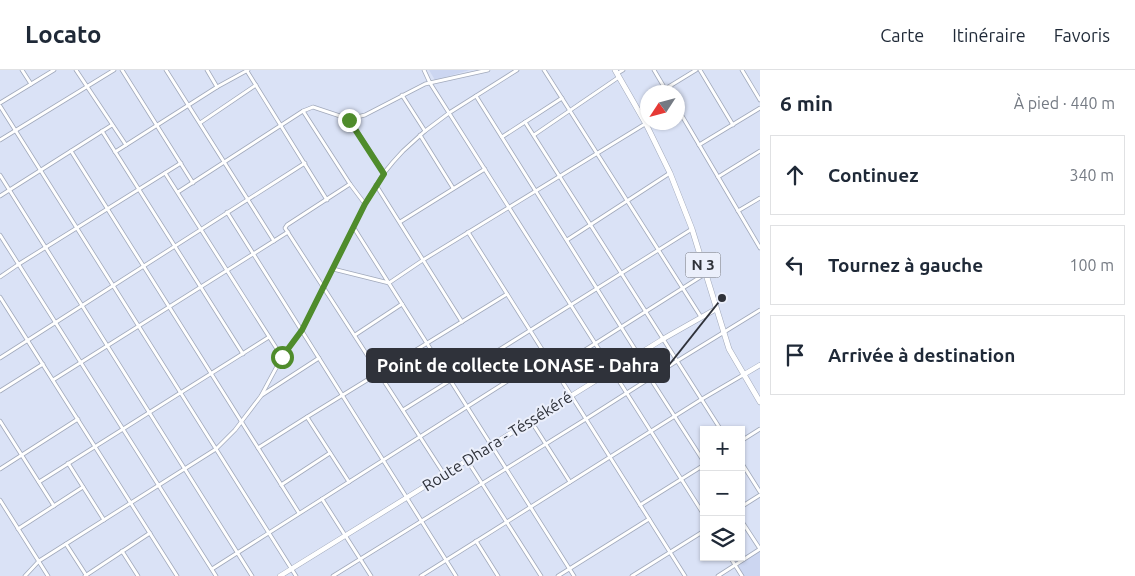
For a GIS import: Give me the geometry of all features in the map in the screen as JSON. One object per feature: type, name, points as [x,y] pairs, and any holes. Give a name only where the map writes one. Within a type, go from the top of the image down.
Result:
[{"type":"main road","name":"N 3","points":[[618,73],[640,113]]},
{"type":"main road","name":"N 3","points":[[649,130],[670,173],[692,229],[729,349],[760,402]]},
{"type":"street","points":[[22,70],[31,84]]},
{"type":"street","points":[[52,70],[0,105],[296,576]]},
{"type":"street","points":[[76,70],[126,145]]},
{"type":"street","points":[[0,140],[114,70]]},
{"type":"street","points":[[122,70],[193,183]]},
{"type":"street","points":[[166,70],[274,241]]},
{"type":"street","points":[[207,70],[217,87]]},
{"type":"street","points":[[115,152],[217,87],[248,70],[327,200]]},
{"type":"street","points":[[424,70],[430,83],[700,509]]},
{"type":"street","points":[[178,192],[303,111],[313,107],[349,120],[365,116],[425,84],[488,70]]},
{"type":"street","points":[[25,576],[39,561],[216,449],[235,430],[261,396],[282,357],[302,330],[365,204],[384,174],[403,151],[425,131],[449,113],[516,70]]},
{"type":"street","points":[[544,70],[700,317]]},
{"type":"street","points":[[534,135],[570,111],[623,70]]},
{"type":"street","points":[[654,70],[663,85]]},
{"type":"street","points":[[675,85],[696,70]]},
{"type":"street","points":[[700,70],[732,125]]},
{"type":"street","points":[[742,70],[760,100]]},
{"type":"street","points":[[200,123],[256,85]]},
{"type":"street","points":[[402,95],[425,131]]},
{"type":"street","points":[[476,96],[638,354]]},
{"type":"street","points":[[502,137],[562,98]]},
{"type":"street","points":[[699,145],[760,108]]},
{"type":"street","points":[[303,111],[365,204]]},
{"type":"street","points":[[349,120],[384,174]]},
{"type":"street","points":[[685,121],[760,247]]},
{"type":"street","points":[[525,122],[719,426]]},
{"type":"street","points":[[0,196],[112,125]]},
{"type":"street","points":[[333,269],[389,283],[468,232],[640,128]]},
{"type":"street","points":[[102,131],[243,354]]},
{"type":"street","points":[[420,135],[454,188]]},
{"type":"street","points":[[71,151],[299,513]]},
{"type":"street","points":[[718,177],[760,151]]},
{"type":"street","points":[[0,357],[305,163]]},
{"type":"street","points":[[0,277],[181,164]]},
{"type":"street","points":[[400,222],[485,169]]},
{"type":"street","points":[[166,173],[282,357]]},
{"type":"street","points":[[567,240],[670,173]]},
{"type":"street","points":[[0,175],[252,576]]},
{"type":"street","points":[[350,184],[285,228],[444,474]]},
{"type":"street","points":[[376,185],[462,322]]},
{"type":"street","points":[[738,211],[760,198]]},
{"type":"street","points":[[228,212],[456,576]]},
{"type":"street","points":[[354,227],[574,576]]},
{"type":"street","points":[[403,410],[692,229]]},
{"type":"street","points":[[53,380],[288,232]]},
{"type":"street","points":[[468,232],[685,576]]},
{"type":"street","points":[[0,235],[216,576]]},
{"type":"street","points":[[555,369],[706,273]]},
{"type":"street","points":[[258,448],[507,294]]},
{"type":"street","points":[[0,297],[177,576]]},
{"type":"street","points":[[355,335],[402,304]]},
{"type":"street","name":"Route Dhara - Téssékéré","points":[[280,576],[638,354],[716,309]]},
{"type":"street","points":[[333,576],[760,310]]},
{"type":"street","points":[[39,482],[269,337]]},
{"type":"street","points":[[212,569],[547,356]]},
{"type":"street","points":[[261,396],[319,358]]},
{"type":"street","points":[[0,391],[43,364]]},
{"type":"street","points":[[421,576],[702,399],[760,365]]},
{"type":"street","points":[[650,378],[700,457]]},
{"type":"street","points":[[307,417],[349,482]]},
{"type":"street","points":[[0,469],[78,419]]},
{"type":"street","points":[[531,420],[570,482]]},
{"type":"street","points":[[0,421],[2,429],[22,455],[54,506]]},
{"type":"street","points":[[745,439],[760,430]]},
{"type":"street","points":[[281,485],[330,453]]},
{"type":"street","points":[[467,460],[541,576]]},
{"type":"street","points":[[68,463],[104,520]]},
{"type":"street","points":[[640,505],[700,466]]},
{"type":"street","points":[[745,469],[760,493],[745,504]]},
{"type":"street","points":[[18,529],[83,487]]},
{"type":"street","points":[[322,499],[371,576]]},
{"type":"street","points":[[0,500],[48,576]]},
{"type":"street","points":[[558,576],[649,519]]},
{"type":"street","points":[[718,576],[760,549],[745,526]]},
{"type":"street","points":[[66,544],[85,576],[150,533]]},
{"type":"street","points":[[636,575],[700,533]]},
{"type":"street","points":[[476,542],[498,576]]},
{"type":"street","points":[[122,551],[138,576]]},
{"type":"street","points":[[732,561],[742,576]]},
{"type":"shaded area","points":[[429,70],[470,70],[435,80]]},
{"type":"shaded area","points":[[760,551],[760,576],[744,576],[738,565]]},
{"type":"place","name":"Point de collecte LONASE - Dahra","points":[[722,298]]},
{"type":"route","points":[[282,357],[302,330],[365,204],[384,174],[349,120]]}]
